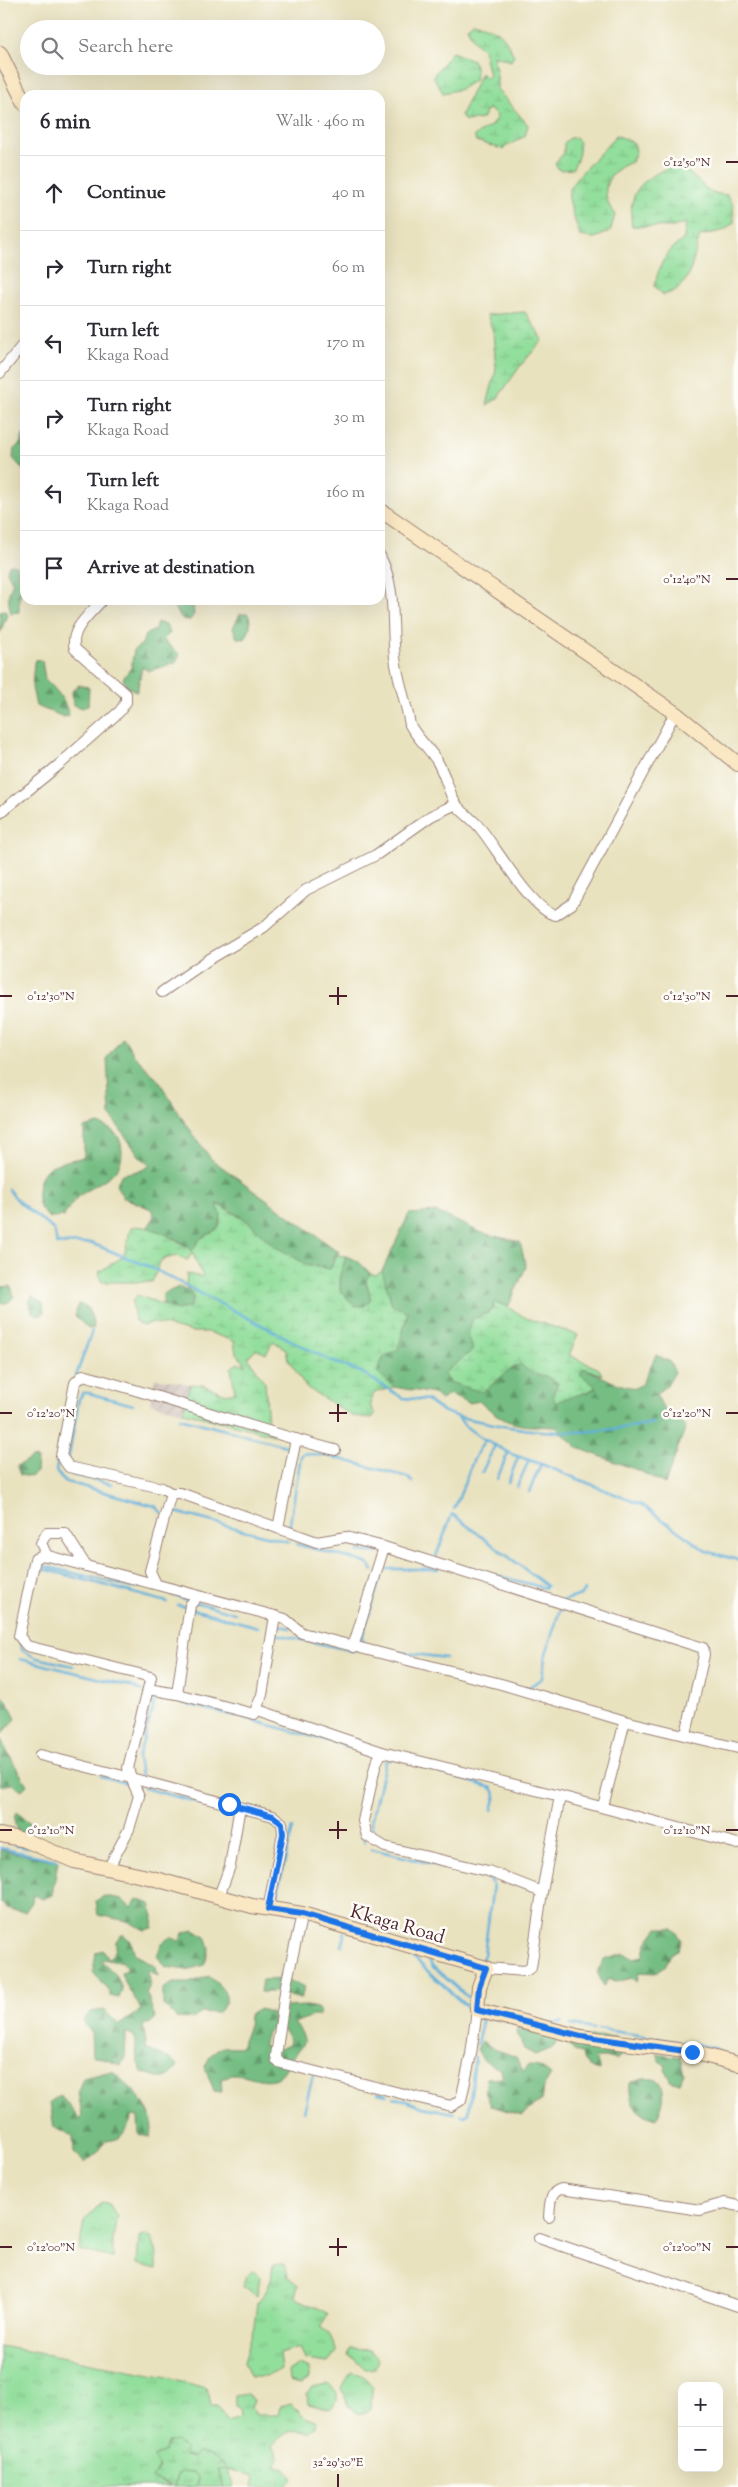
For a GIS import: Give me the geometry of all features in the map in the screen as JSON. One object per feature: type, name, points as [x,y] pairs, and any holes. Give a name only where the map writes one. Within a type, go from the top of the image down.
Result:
[{"type":"street","points":[[0,53],[20,94]]},
{"type":"street","points":[[0,373],[20,348]]},
{"type":"street","points":[[385,513],[675,713],[738,764]]},
{"type":"street","points":[[385,570],[389,582],[395,623],[395,654],[410,725],[414,733],[425,743],[442,770],[456,804],[480,828],[529,895],[549,915],[556,916],[572,904],[675,713]]},
{"type":"street","points":[[0,813],[60,764],[120,711],[126,702],[126,694],[75,650],[73,641],[77,630],[98,605]]},
{"type":"street","points":[[162,992],[208,960],[264,927],[306,890],[376,854],[430,816],[456,804]]},
{"type":"street","points":[[335,1450],[296,1440],[159,1396],[83,1375],[75,1382],[61,1456],[69,1467],[162,1488],[171,1493],[180,1493],[317,1542],[346,1537],[384,1547],[703,1648],[704,1655],[686,1734]]},
{"type":"street","points":[[278,1528],[296,1440]]},
{"type":"street","points":[[140,1580],[150,1571],[171,1493]]},
{"type":"street","points":[[47,1556],[41,1543],[47,1533],[65,1533],[86,1566]]},
{"type":"street","points":[[353,1647],[384,1547]]},
{"type":"street","points":[[108,1869],[129,1829],[139,1796],[128,1768],[151,1677],[27,1646],[19,1636],[35,1558],[42,1555],[276,1616],[285,1619],[302,1633],[501,1684],[625,1721],[686,1734],[738,1748]]},
{"type":"street","points":[[150,1571],[156,1584]]},
{"type":"street","points":[[177,1694],[190,1605],[198,1596]]},
{"type":"street","points":[[254,1714],[262,1695],[276,1616]]},
{"type":"street","points":[[148,1688],[254,1714]]},
{"type":"street","points":[[254,1714],[258,1710],[382,1752],[603,1806],[738,1844]]},
{"type":"street","points":[[603,1806],[625,1721]]},
{"type":"street","points":[[382,1752],[376,1763],[363,1821],[367,1836],[385,1847],[488,1871],[542,1892]]},
{"type":"street","points":[[40,1755],[273,1816],[282,1823],[283,1834],[268,1909]]},
{"type":"street","points":[[302,1914],[282,2005],[276,2061],[451,2106],[461,2100],[471,2054],[479,1987],[486,1968],[526,1971],[531,1968],[542,1892],[560,1796]]},
{"type":"street","points":[[219,1896],[230,1866],[239,1812],[236,1806]]},
{"type":"street","name":"Kkaga Road","points":[[0,1835],[26,1840],[74,1861],[268,1909],[302,1914],[486,1968]]},
{"type":"street","points":[[477,2010],[581,2036],[692,2052],[738,2064]]},
{"type":"street","points":[[549,2216],[552,2195],[555,2190],[560,2189],[700,2210],[725,2203],[738,2206]]},
{"type":"street","points":[[539,2238],[738,2306]]},
{"type":"shaded area","points":[[155,1378],[190,1384],[183,1412],[150,1403]]},
{"type":"green space","points":[[474,22],[499,33],[507,42],[514,56],[511,61],[493,55],[497,76],[497,89],[528,125],[525,136],[502,149],[476,141],[474,136],[492,125],[497,116],[488,108],[482,119],[465,121],[461,115],[481,73],[486,78],[489,75],[483,49],[474,41],[467,27]]},
{"type":"green space","points":[[452,52],[473,60],[476,70],[475,80],[461,89],[443,93],[433,76]]},
{"type":"green space","points":[[616,135],[634,143],[636,151],[632,162],[616,171],[610,177],[607,184],[607,198],[615,215],[610,232],[594,238],[580,236],[571,207],[569,191],[576,180]]},
{"type":"green space","points":[[570,138],[577,138],[578,158],[572,169],[559,170],[555,163],[564,153],[564,143]]},
{"type":"green space","points":[[670,167],[688,172],[711,193],[727,195],[733,205],[734,222],[725,230],[700,236],[686,280],[673,292],[663,295],[654,286],[656,278],[668,254],[684,239],[686,223],[673,227],[632,226],[631,214],[634,196],[638,189],[651,177]]},
{"type":"green space","points":[[525,312],[543,340],[521,365],[497,399],[487,405],[496,370],[493,331],[487,315]]},
{"type":"green space","points":[[20,444],[20,466],[13,458],[14,449]]},
{"type":"green space","points":[[9,565],[18,566],[20,577],[19,612],[11,613],[9,605],[10,590],[13,583],[7,571]]},
{"type":"green space","points":[[176,605],[193,605],[194,614],[190,620],[182,619],[175,609]]},
{"type":"green space","points":[[5,610],[7,615],[0,633],[0,611]]},
{"type":"green space","points":[[240,614],[248,614],[250,621],[245,639],[237,638],[233,628]]},
{"type":"green space","points":[[157,622],[166,625],[170,633],[163,640],[180,655],[175,663],[149,671],[142,667],[137,692],[126,686],[123,678],[131,668],[134,650],[142,644],[145,635],[155,630]]},
{"type":"green space","points":[[37,659],[42,661],[45,679],[60,696],[69,716],[64,717],[36,706],[32,687],[34,662]]},
{"type":"green space","points":[[79,685],[89,688],[88,705],[83,708],[73,705],[72,691]]},
{"type":"green space","points":[[123,1037],[135,1056],[159,1081],[181,1117],[211,1159],[339,1252],[330,1269],[309,1266],[274,1246],[245,1219],[218,1204],[221,1215],[219,1228],[200,1239],[192,1251],[177,1239],[147,1228],[154,1218],[153,1210],[123,1197],[116,1185],[122,1174],[140,1171],[151,1165],[141,1158],[110,1115],[107,1058]]},
{"type":"green space","points":[[99,1124],[113,1131],[120,1140],[122,1155],[120,1164],[109,1176],[76,1199],[64,1216],[49,1218],[42,1210],[38,1200],[39,1183],[43,1174],[49,1167],[84,1157],[84,1128]]},
{"type":"green space","points":[[217,1204],[245,1219],[274,1246],[309,1266],[330,1269],[337,1255],[346,1256],[340,1275],[340,1290],[354,1306],[365,1306],[371,1299],[366,1280],[370,1273],[376,1275],[382,1271],[392,1305],[408,1312],[398,1349],[383,1358],[377,1372],[394,1387],[374,1393],[370,1405],[375,1414],[372,1418],[352,1416],[306,1387],[288,1359],[286,1349],[273,1341],[266,1354],[256,1349],[248,1357],[265,1383],[268,1424],[274,1435],[183,1412],[190,1384],[203,1385],[226,1394],[235,1392],[231,1368],[238,1363],[246,1365],[236,1353],[234,1341],[208,1332],[192,1332],[151,1322],[143,1326],[135,1321],[132,1301],[137,1295],[177,1310],[189,1308],[194,1299],[186,1285],[187,1274],[203,1277],[192,1252],[188,1260],[176,1256],[161,1260],[152,1282],[102,1282],[99,1272],[124,1256],[131,1227],[146,1227],[154,1230],[171,1237],[192,1251],[200,1239],[219,1228],[221,1215]]},
{"type":"green space","points":[[437,1212],[482,1233],[520,1242],[526,1267],[508,1307],[494,1302],[490,1312],[473,1319],[468,1333],[473,1350],[443,1374],[494,1384],[505,1371],[520,1364],[534,1374],[546,1376],[558,1383],[553,1395],[556,1402],[596,1388],[580,1374],[584,1368],[617,1384],[635,1388],[642,1384],[656,1355],[669,1361],[675,1372],[668,1384],[656,1394],[666,1413],[686,1426],[665,1484],[640,1471],[578,1448],[556,1427],[522,1425],[507,1421],[480,1401],[469,1403],[450,1394],[441,1400],[434,1394],[394,1387],[377,1373],[382,1358],[398,1349],[407,1312],[392,1305],[382,1271],[409,1214]]},
{"type":"green space","points":[[346,1256],[358,1261],[370,1273],[366,1281],[371,1299],[365,1307],[354,1306],[340,1290],[340,1275]]},
{"type":"green space","points":[[11,1286],[14,1296],[9,1302],[0,1304],[0,1287]]},
{"type":"green space","points":[[179,1287],[189,1291],[194,1299],[189,1308],[177,1310],[163,1304],[163,1294]]},
{"type":"green space","points":[[32,1296],[43,1303],[44,1313],[40,1316],[32,1312],[29,1302]]},
{"type":"green space","points":[[494,1302],[508,1307],[526,1318],[578,1335],[569,1355],[599,1369],[602,1375],[584,1368],[580,1374],[596,1387],[555,1403],[553,1395],[558,1383],[546,1376],[533,1374],[520,1364],[482,1392],[452,1383],[443,1374],[473,1350],[468,1333],[473,1319],[488,1313],[493,1308]]},
{"type":"green space","points":[[78,1304],[87,1307],[94,1328],[88,1329],[75,1316]]},
{"type":"green space","points":[[32,1458],[37,1459],[36,1472],[31,1477],[20,1475],[17,1466]]},
{"type":"green space","points":[[0,1694],[6,1699],[16,1719],[0,1736]]},
{"type":"green space","points":[[0,1736],[6,1750],[27,1785],[22,1790],[12,1784],[0,1786]]},
{"type":"green space","points":[[16,1812],[29,1822],[31,1834],[24,1843],[15,1824]]},
{"type":"green space","points":[[0,1850],[58,1861],[52,1895],[43,1899],[33,1895],[32,1902],[25,1912],[7,1909],[0,1901]]},
{"type":"green space","points":[[104,1896],[122,1899],[131,1908],[137,1899],[150,1904],[154,1916],[153,1928],[145,1930],[127,1921],[98,1915],[96,1901]]},
{"type":"green space","points":[[658,1928],[673,1928],[682,1940],[679,1949],[671,1954],[665,1966],[655,1973],[639,1972],[637,1982],[631,1978],[616,1982],[608,1979],[604,1986],[597,1972],[604,1960],[624,1954],[633,1958],[644,1956],[646,1944]]},
{"type":"green space","points":[[194,1930],[205,1937],[210,1948],[204,1965],[187,1970],[166,1967],[157,1956],[162,1943],[172,1937],[180,1942],[183,1933]]},
{"type":"green space","points":[[122,1934],[131,1941],[134,1953],[156,1967],[158,1976],[147,1970],[150,1986],[146,1993],[156,2018],[151,2023],[143,2025],[147,2049],[172,2060],[178,2066],[169,2077],[157,2077],[142,2072],[137,2060],[134,2035],[126,2034],[125,2057],[121,2065],[92,2055],[91,2032],[82,2021],[90,2012],[104,2010],[119,2025],[141,2010],[121,1973],[128,1969],[122,1961],[101,1960],[116,1975],[122,1989],[119,1998],[110,1996],[110,1992],[93,1972],[96,1952],[103,1950],[109,1960],[116,1949],[116,1941]]},
{"type":"green space","points":[[209,1976],[225,1993],[225,2002],[217,2013],[201,2012],[193,2019],[176,2018],[163,2005],[163,1989],[173,1983],[189,1983]]},
{"type":"green space","points":[[287,1979],[304,1988],[301,1999],[275,1992],[260,1992],[262,1980]]},
{"type":"green space","points":[[307,2006],[317,2008],[321,2013],[319,2016],[312,2016],[294,2023],[303,2036],[303,2043],[281,2075],[267,2080],[232,2074],[221,2079],[222,2092],[214,2091],[205,2067],[211,2055],[218,2049],[222,2047],[241,2047],[248,2028],[249,2015],[260,2009],[272,2013],[275,2027],[267,2032],[263,2046],[276,2050],[289,2045],[290,2039],[282,2029],[286,2007]]},
{"type":"green space","points":[[520,2028],[534,2032],[553,2032],[557,2039],[554,2047],[535,2055],[524,2049],[516,2030]]},
{"type":"green space","points":[[570,2037],[615,2037],[623,2054],[616,2060],[594,2057],[600,2068],[600,2071],[596,2070],[585,2063],[582,2053],[574,2051],[567,2043]]},
{"type":"green space","points":[[482,2041],[494,2049],[516,2057],[523,2071],[528,2066],[540,2067],[551,2075],[543,2088],[541,2101],[522,2115],[491,2106],[485,2090],[487,2078],[503,2077],[501,2070],[483,2060],[477,2049]]},
{"type":"green space","points":[[657,2053],[680,2057],[684,2073],[679,2083],[671,2082],[665,2070],[666,2066],[661,2062]]},
{"type":"green space","points":[[112,2071],[135,2092],[147,2108],[152,2127],[151,2137],[139,2135],[138,2117],[132,2116],[128,2127],[121,2137],[106,2141],[98,2152],[85,2163],[74,2153],[73,2136],[54,2128],[50,2102],[60,2095],[80,2120],[82,2115],[78,2091],[83,2078]]},
{"type":"green space","points":[[643,2078],[657,2079],[663,2089],[662,2105],[656,2119],[638,2111],[632,2102],[630,2083]]},
{"type":"green space","points":[[101,2203],[110,2205],[117,2217],[113,2237],[113,2258],[79,2250],[84,2221]]},
{"type":"green space","points":[[147,2235],[152,2238],[157,2255],[157,2269],[137,2264],[139,2238]]},
{"type":"green space","points":[[280,2263],[286,2266],[288,2277],[298,2285],[295,2296],[328,2314],[320,2327],[329,2333],[337,2352],[328,2363],[305,2360],[300,2347],[279,2353],[281,2370],[266,2377],[251,2377],[244,2362],[254,2326],[257,2303],[267,2290],[271,2280],[273,2264]]},
{"type":"green space","points":[[254,2270],[260,2277],[257,2296],[243,2287],[246,2276]]},
{"type":"green space","points":[[0,2346],[167,2377],[205,2388],[209,2395],[211,2406],[218,2406],[227,2421],[240,2417],[239,2408],[235,2406],[235,2396],[247,2394],[254,2400],[251,2407],[255,2415],[278,2415],[280,2407],[292,2404],[305,2417],[316,2421],[316,2427],[308,2433],[292,2431],[279,2438],[272,2446],[279,2458],[275,2465],[285,2468],[293,2479],[286,2487],[253,2487],[255,2476],[227,2469],[234,2487],[224,2487],[217,2469],[226,2469],[221,2462],[165,2452],[153,2478],[170,2487],[0,2487]]},
{"type":"green space","points":[[350,2349],[370,2350],[378,2359],[375,2368],[365,2369],[355,2359],[348,2356]]},
{"type":"green space","points":[[299,2365],[309,2369],[309,2378],[301,2384],[289,2381],[288,2372]]},
{"type":"green space","points":[[351,2372],[362,2375],[372,2387],[371,2410],[359,2414],[349,2406],[342,2388]]},
{"type":"green space","points":[[328,2384],[337,2393],[337,2401],[330,2409],[308,2404],[307,2395],[313,2387]]},
{"type":"green space","points":[[176,2441],[184,2449],[184,2456],[193,2458],[197,2453],[206,2454],[224,2466],[227,2469],[217,2470],[224,2487],[196,2487],[198,2478],[193,2472],[183,2471],[177,2475],[174,2487],[152,2478],[159,2468],[153,2457],[165,2452],[167,2443]]},
{"type":"green space","points":[[183,2471],[193,2472],[198,2477],[196,2487],[174,2487],[177,2475]]},
{"type":"waterway","points":[[8,1189],[19,1202],[54,1230],[57,1244],[91,1243],[150,1267],[331,1361],[361,1372],[403,1398],[427,1400],[438,1409],[457,1416],[525,1429],[586,1432],[653,1423]]},
{"type":"waterway","points":[[76,1376],[92,1331]]},
{"type":"waterway","points":[[68,1461],[79,1399],[83,1393],[133,1405]]},
{"type":"waterway","points":[[458,1417],[465,1426],[480,1437],[511,1454],[541,1464],[642,1505],[706,1551],[738,1560]]},
{"type":"waterway","points":[[180,1418],[286,1446],[291,1449]]},
{"type":"waterway","points":[[454,1509],[472,1465],[485,1440]]},
{"type":"waterway","points":[[482,1472],[495,1445]]},
{"type":"waterway","points":[[289,1529],[301,1456],[304,1453],[333,1457],[407,1477],[412,1482]]},
{"type":"waterway","points":[[497,1479],[508,1453]]},
{"type":"waterway","points":[[59,1457],[56,1470],[63,1481],[155,1506],[162,1513]]},
{"type":"waterway","points":[[508,1483],[518,1457]]},
{"type":"waterway","points":[[517,1487],[529,1460]]},
{"type":"waterway","points":[[529,1492],[541,1464]]},
{"type":"waterway","points":[[68,1471],[70,1474],[112,1484]]},
{"type":"waterway","points":[[169,1521],[170,1515],[175,1512],[289,1542]]},
{"type":"waterway","points":[[435,1559],[452,1514],[547,1586],[545,1588],[453,1564]]},
{"type":"waterway","points":[[296,1544],[360,1561],[370,1565],[373,1571]]},
{"type":"waterway","points":[[358,1551],[379,1553]]},
{"type":"waterway","points":[[36,1564],[131,1587],[139,1587],[141,1585]]},
{"type":"waterway","points":[[365,1646],[362,1638],[381,1575],[385,1569],[438,1569]]},
{"type":"waterway","points":[[36,1573],[41,1570],[48,1570],[167,1602]]},
{"type":"waterway","points":[[153,1588],[190,1601]]},
{"type":"waterway","points":[[563,1601],[581,1595],[585,1590]]},
{"type":"waterway","points":[[195,1602],[235,1613]]},
{"type":"waterway","points":[[178,1605],[187,1607]]},
{"type":"waterway","points":[[528,1688],[542,1678],[545,1657],[561,1606]]},
{"type":"waterway","points":[[192,1609],[258,1627]]},
{"type":"waterway","points":[[277,1625],[290,1628]]},
{"type":"waterway","points":[[276,1634],[353,1651]]},
{"type":"waterway","points":[[20,1644],[23,1651],[37,1658],[73,1666]]},
{"type":"waterway","points":[[390,1651],[446,1658]]},
{"type":"waterway","points":[[20,1659],[130,1686],[143,1691]]},
{"type":"waterway","points":[[141,1776],[138,1758],[155,1701],[158,1697],[247,1719]]},
{"type":"waterway","points":[[251,1720],[351,1747]]},
{"type":"waterway","points":[[374,1835],[371,1822],[385,1762],[391,1759]]},
{"type":"waterway","points":[[420,1766],[492,1788],[496,1795],[492,1810]]},
{"type":"waterway","points":[[101,1776],[130,1784]]},
{"type":"waterway","points":[[144,1788],[237,1813]]},
{"type":"waterway","points":[[242,1814],[275,1823]]},
{"type":"waterway","points":[[282,1905],[278,1902],[279,1886],[293,1828]]},
{"type":"waterway","points":[[363,1835],[365,1843]]},
{"type":"waterway","points":[[15,1845],[27,1848]]},
{"type":"waterway","points":[[0,1848],[56,1860]]},
{"type":"waterway","points":[[372,1849],[489,1878],[493,1884],[484,1955],[480,1962]]},
{"type":"waterway","points":[[342,1946],[345,1936],[344,1932]]},
{"type":"waterway","points":[[407,1952],[470,2010]]},
{"type":"waterway","points":[[428,1958],[432,1966],[473,2002]]},
{"type":"waterway","points":[[477,2044],[483,2018]]},
{"type":"waterway","points":[[554,2023],[562,2022]]},
{"type":"waterway","points":[[571,2025],[594,2029]]},
{"type":"waterway","points":[[598,2029],[652,2037]]},
{"type":"waterway","points":[[658,2038],[678,2041]]},
{"type":"waterway","points":[[684,2042],[714,2048],[723,2054]]},
{"type":"waterway","points":[[461,2115],[465,2116],[469,2112],[475,2057]]},
{"type":"waterway","points":[[304,2112],[313,2075]]},
{"type":"waterway","points":[[378,2093],[387,2095]]},
{"type":"waterway","points":[[394,2097],[423,2107],[454,2113]]},
{"type":"route","points":[[229,1804],[273,1816],[282,1823],[283,1834],[268,1909],[302,1914],[486,1968],[479,1987],[477,2010],[486,2011],[528,2025],[581,2036],[692,2052]]}]
